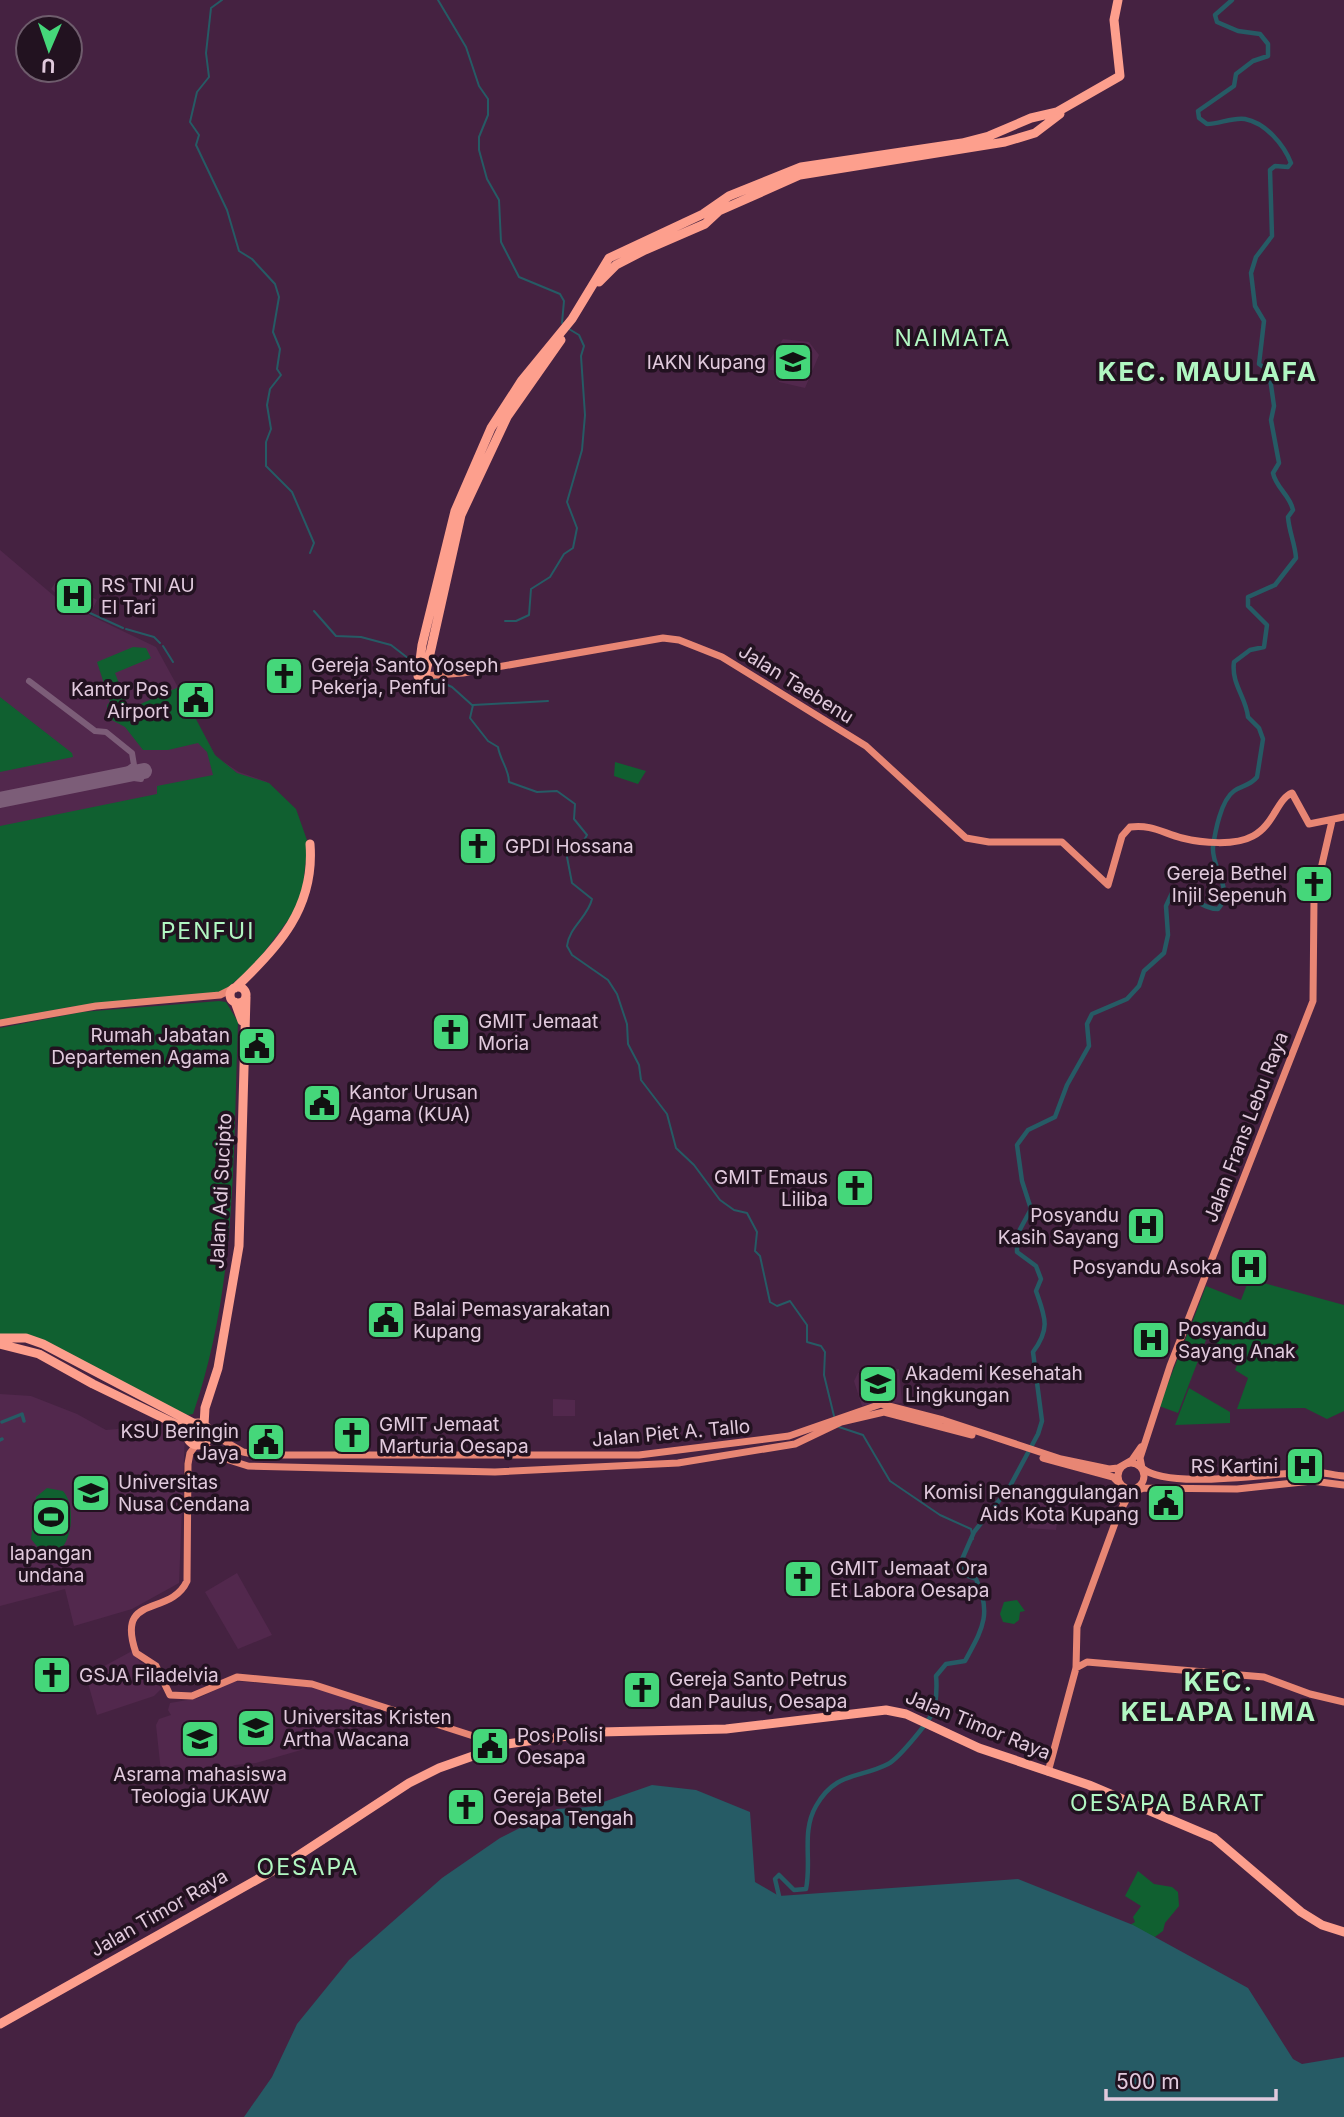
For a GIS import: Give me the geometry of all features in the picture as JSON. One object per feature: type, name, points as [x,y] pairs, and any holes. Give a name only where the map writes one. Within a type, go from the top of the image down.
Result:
[{"type":"highway","points":[[427,676],[422,645],[455,510],[491,429],[522,380],[555,345],[599,281],[617,265],[705,224],[719,211],[798,176],[1005,142],[1035,133],[1121,73],[1114,20],[1120,0]]},
{"type":"highway","points":[[574,320],[606,262],[614,255],[703,214],[717,202],[753,186],[808,165],[972,140],[1068,108]]},
{"type":"highway","points":[[234,988],[242,988],[246,996],[242,1002],[234,1002],[230,996],[234,988],[288,930],[303,903],[310,879],[310,844]]},
{"type":"highway","name":"Jalan Adi Sucipto","points":[[198,1427],[213,1371],[231,1283],[246,996],[254,969]]},
{"type":"highway","name":"Jalan Adi Sucipto","points":[[234,1002],[239,1010],[242,1031],[242,1100]]},
{"type":"highway","points":[[4,1342],[26,1338],[43,1344],[198,1427],[207,1440],[196,1443],[198,1427]]},
{"type":"highway","name":"Jalan Timor Raya","points":[[0,2024],[290,1861],[421,1776],[495,1747],[600,1732],[726,1730],[886,1710],[898,1710],[979,1748],[1089,1785],[1214,1838],[1235,1853],[1301,1912],[1330,1929],[1344,1932]]},
{"type":"main road","name":"Jalan Taebenu","points":[[427,676],[665,638],[722,657],[866,746],[892,767],[960,835],[982,842],[1062,842],[1108,885],[1124,833],[1130,827],[1149,826],[1180,837],[1213,841],[1256,835],[1276,815],[1285,796],[1294,793],[1306,823],[1332,821]]},
{"type":"main road","points":[[1332,821],[1344,817]]},
{"type":"main road","name":"Jalan Frans Lebu Raya","points":[[1124,1465],[1141,1447],[1282,1074],[1313,1001],[1314,899],[1332,821]]},
{"type":"main road","points":[[0,1024],[58,1013],[220,995],[234,988]]},
{"type":"main road","points":[[58,1013],[212,999],[234,1002]]},
{"type":"main road","name":"Jalan Piet A. Tallo","points":[[198,1427],[246,1454],[541,1457],[659,1453],[711,1447],[789,1436],[884,1412],[1004,1443],[1106,1475],[1120,1484]]},
{"type":"main road","name":"Jalan Piet A. Tallo","points":[[196,1443],[229,1460],[248,1466],[495,1472],[712,1458],[794,1444],[837,1423]]},
{"type":"main road","points":[[196,1443],[188,1464],[188,1571],[182,1590],[139,1613],[130,1626],[136,1653],[156,1666],[172,1696],[197,1695],[237,1677],[312,1684],[495,1747]]},
{"type":"main road","points":[[711,1447],[712,1458]]},
{"type":"main road","name":"Jalan Frans Lebu Raya","points":[[1141,1447],[1142,1468]]},
{"type":"main road","points":[[322,1453],[322,1468]]},
{"type":"main road","points":[[659,1453],[660,1463]]},
{"type":"main road","name":"Jalan Piet A. Tallo","points":[[1049,1458],[1109,1469],[1124,1465]]},
{"type":"main road","points":[[1123,1502],[1118,1474],[1124,1465],[1132,1463],[1156,1476],[1233,1478],[1312,1472],[1344,1476]]},
{"type":"main road","points":[[1048,1772],[1076,1668],[1077,1627],[1123,1502],[1144,1479],[1142,1468]]},
{"type":"main road","points":[[1232,1489],[1233,1478]]},
{"type":"main road","points":[[1120,1484],[1127,1489],[1232,1489],[1312,1481],[1344,1485]]},
{"type":"main road","points":[[1077,1651],[1087,1662]]},
{"type":"main road","points":[[1076,1668],[1087,1662],[1264,1677],[1310,1694],[1344,1702]]},
{"type":"shaded area","name":"IAKN Kupang","points":[[783,339],[809,342],[819,355],[805,388],[779,382],[778,371],[764,369]]},
{"type":"shaded area","points":[[0,550],[60,601],[156,647],[216,757],[239,772],[267,782],[286,928],[254,965],[0,1022]]},
{"type":"shaded area","name":"RS TNI AU El Tari","points":[[55,583],[75,592],[77,589],[97,600],[91,612],[62,599],[51,589]]},
{"type":"shaded area","name":"Akademi Kesehatah Lingkungan","points":[[899,1369],[902,1403],[880,1402],[862,1406],[854,1381],[858,1373]]},
{"type":"shaded area","name":"Universitas Nusa Cendana","points":[[0,1394],[31,1396],[77,1414],[106,1430],[170,1424],[185,1433],[179,1583],[132,1609],[74,1626],[65,1589],[0,1606]]},
{"type":"shaded area","points":[[553,1399],[575,1400],[575,1416],[553,1416]]},
{"type":"shaded area","name":"RS Kartini","points":[[1315,1451],[1315,1472],[1297,1473],[1295,1453]]},
{"type":"shaded area","points":[[1039,1501],[1059,1509],[1056,1530],[1027,1528]]},
{"type":"shaded area","points":[[237,1573],[272,1635],[238,1649],[205,1592]]},
{"type":"shaded area","points":[[132,1651],[140,1662],[153,1669],[161,1689],[154,1696],[97,1715],[86,1676]]},
{"type":"shaded area","name":"Universitas Kristen Artha Wacana","points":[[233,1681],[308,1687],[355,1698],[381,1707],[377,1726],[340,1730],[308,1748],[256,1763],[235,1765],[226,1769],[161,1772],[156,1725],[159,1719],[171,1715],[168,1710],[170,1703],[199,1698]]},
{"type":"shaded area","points":[[652,1785],[696,1790],[750,1812],[755,1882],[779,1896],[1018,1879],[1133,1925],[1248,1988],[1293,2059],[1302,2064],[1344,2057],[1344,2117],[244,2117],[272,2077],[297,2024],[349,1960],[442,1878],[500,1838],[557,1809],[589,1807]]},
{"type":"green space","points":[[133,647],[146,648],[151,658],[115,673],[129,709],[179,687],[215,755],[237,773],[269,783],[296,809],[308,843],[301,903],[253,967],[222,992],[70,1007],[0,1020],[0,826],[157,794],[157,786],[213,775],[207,752],[198,743],[168,750],[143,750],[125,727],[108,718],[107,705],[110,702],[97,662]]},
{"type":"green space","points":[[0,697],[72,753],[73,757],[0,772]]},
{"type":"green space","points":[[615,762],[646,771],[638,784],[614,776]]},
{"type":"green space","points":[[226,1002],[238,1022],[230,1220],[218,1317],[193,1414],[188,1415],[157,1402],[44,1342],[0,1336],[0,1028],[82,1012]]},
{"type":"green space","points":[[1249,1279],[1344,1305],[1344,1411],[1327,1419],[1305,1408],[1237,1409],[1248,1378],[1235,1370],[1240,1358],[1190,1328],[1206,1286],[1241,1300]]},
{"type":"green space","points":[[1189,1330],[1206,1340],[1178,1413],[1159,1406]]},
{"type":"green space","points":[[1189,1388],[1230,1412],[1230,1423],[1175,1425]]},
{"type":"green space","name":"lapangan undana","points":[[47,1488],[63,1491],[71,1512],[68,1536],[61,1549],[40,1550],[31,1539],[36,1497]]},
{"type":"green space","points":[[1017,1600],[1025,1611],[1020,1612],[1019,1620],[1014,1624],[1003,1622],[1000,1614],[1004,1602]]},
{"type":"green space","points":[[1138,1871],[1154,1884],[1172,1887],[1178,1892],[1179,1906],[1165,1923],[1163,1931],[1145,1944],[1127,1927],[1135,1922],[1133,1917],[1141,1906],[1125,1896]]},
{"type":"waterway","points":[[222,0],[211,8],[206,53],[209,77],[197,92],[190,122],[199,135],[196,145],[227,210],[239,251],[252,259],[275,284],[279,297],[273,332],[280,349],[277,369],[281,375],[270,389],[267,405],[271,429],[266,442],[266,466],[292,492],[314,543],[310,553]]},
{"type":"waterway","points":[[438,0],[466,47],[479,86],[488,99],[488,115],[479,137],[479,150],[487,179],[499,200],[501,242],[519,277],[560,294],[564,301],[562,323]]},
{"type":"waterway","points":[[779,1896],[775,1879],[779,1875],[794,1890],[806,1889],[809,1826],[816,1806],[824,1795],[840,1781],[877,1769],[899,1755],[933,1712],[936,1676],[946,1664],[965,1661],[980,1631],[984,1613],[981,1592],[976,1579],[965,1575],[960,1564],[974,1532],[1009,1488],[1038,1434],[1042,1421],[1033,1352],[1039,1344],[1045,1322],[1036,1291],[1041,1279],[1036,1266],[1017,1252],[1017,1235],[1031,1209],[1022,1181],[1017,1145],[1028,1130],[1055,1117],[1067,1085],[1089,1046],[1087,1024],[1092,1014],[1127,999],[1139,986],[1144,971],[1164,953],[1168,935],[1166,906],[1172,893],[1184,894],[1212,908],[1218,909],[1223,902],[1223,887],[1213,855],[1219,817],[1229,795],[1257,777],[1263,739],[1259,728],[1248,717],[1235,677],[1234,662],[1250,650],[1264,647],[1267,625],[1248,606],[1248,597],[1275,585],[1296,558],[1288,517],[1293,510],[1273,473],[1279,463],[1271,420],[1274,406],[1269,371],[1259,364],[1264,321],[1255,306],[1251,273],[1256,257],[1272,236],[1270,170],[1275,166],[1288,167],[1291,163],[1273,136],[1253,121],[1240,119],[1207,124],[1199,118],[1198,111],[1234,86],[1236,74],[1253,61],[1268,56],[1268,44],[1260,34],[1238,31],[1217,22],[1215,15],[1232,0]]},
{"type":"waterway","points":[[505,621],[516,621],[529,615],[531,589],[550,577],[564,554],[573,548],[577,528],[567,502],[582,450],[585,415],[581,356],[584,346],[579,335],[569,329]]},
{"type":"waterway","points":[[68,603],[123,628]]},
{"type":"waterway","points":[[314,611],[336,636],[361,637],[391,645],[413,662]]},
{"type":"waterway","points":[[126,629],[154,637],[160,643]]},
{"type":"waterway","points":[[163,646],[173,662]]},
{"type":"waterway","points":[[434,679],[452,687],[472,705]]},
{"type":"waterway","points":[[548,701],[473,705],[470,718],[488,741],[498,747],[509,782],[537,792],[557,791],[575,804],[574,819],[587,835],[583,842],[569,849],[567,857],[572,883],[592,899],[571,933],[567,946],[572,955],[608,980],[617,994],[627,1024],[628,1044],[639,1065],[641,1080],[667,1114],[676,1148],[694,1165],[720,1200],[734,1210],[747,1213],[757,1232],[755,1251],[760,1256],[770,1302],[777,1306],[790,1301],[807,1325],[807,1342],[821,1346],[825,1352],[824,1375],[834,1416]]},
{"type":"waterway","points":[[2,1422],[22,1414],[24,1421]]},
{"type":"waterway","points":[[839,1427],[863,1435],[890,1481],[940,1515],[971,1529],[973,1539]]},
{"type":"taxiway","points":[[29,681],[95,731],[106,732],[132,753],[134,765],[119,776]]},
{"type":"taxiway","points":[[119,776],[141,779],[142,771],[133,768]]},
{"type":"runway","points":[[0,800],[144,771]]},
{"type":"place","name":"IAKN Kupang","points":[[793,362]]},
{"type":"place","name":"RS TNI AU El Tari","points":[[74,596]]},
{"type":"place","name":"Gereja Santo Yoseph Pekerja, Penfui","points":[[284,676]]},
{"type":"place","name":"Kantor Pos Airport","points":[[196,700]]},
{"type":"place","name":"GPDI Hossana","points":[[478,846]]},
{"type":"place","name":"Gereja Bethel Injil Sepenuh","points":[[1314,884]]},
{"type":"place","name":"GMIT Jemaat Moria","points":[[451,1032]]},
{"type":"place","name":"Rumah Jabatan Departemen Agama","points":[[257,1046]]},
{"type":"place","name":"Kantor Urusan Agama (KUA)","points":[[322,1103]]},
{"type":"place","name":"GMIT Emaus Liliba","points":[[855,1188]]},
{"type":"place","name":"Posyandu Kasih Sayang","points":[[1146,1226]]},
{"type":"place","name":"Posyandu Asoka","points":[[1249,1267]]},
{"type":"place","name":"Balai Pemasyarakatan Kupang","points":[[386,1320]]},
{"type":"place","name":"Posyandu Sayang Anak","points":[[1151,1340]]},
{"type":"place","name":"Akademi Kesehatah Lingkungan","points":[[878,1384]]},
{"type":"place","name":"GMIT Jemaat Marturia Oesapa","points":[[352,1435]]},
{"type":"place","name":"KSU Beringin Jaya","points":[[266,1442]]},
{"type":"place","name":"RS Kartini","points":[[1305,1466]]},
{"type":"place","name":"Universitas Nusa Cendana","points":[[91,1493]]},
{"type":"place","name":"Komisi Penanggulangan Aids Kota Kupang","points":[[1166,1503]]},
{"type":"place","name":"lapangan undana","points":[[51,1517]]},
{"type":"place","name":"GMIT Jemaat Ora Et Labora Oesapa","points":[[803,1579]]},
{"type":"place","name":"GSJA Filadelvia","points":[[52,1675]]},
{"type":"place","name":"Gereja Santo Petrus dan Paulus, Oesapa","points":[[642,1690]]},
{"type":"place","name":"Universitas Kristen Artha Wacana","points":[[256,1728]]},
{"type":"place","name":"Asrama mahasiswa Teologia UKAW","points":[[200,1739]]},
{"type":"place","name":"Pos Polisi Oesapa","points":[[490,1746]]},
{"type":"place","name":"Gereja Betel Oesapa Tengah","points":[[466,1807]]},
{"type":"district","name":"NAIMATA","points":[[953,338]]},
{"type":"district","name":"KEC. MAULAFA","points":[[1208,371]]},
{"type":"district","name":"PENFUI","points":[[208,931]]},
{"type":"district","name":"KEC. KELAPA LIMA","points":[[1219,1696]]},
{"type":"district","name":"OESAPA BARAT","points":[[1168,1803]]},
{"type":"district","name":"OESAPA","points":[[308,1867]]}]
